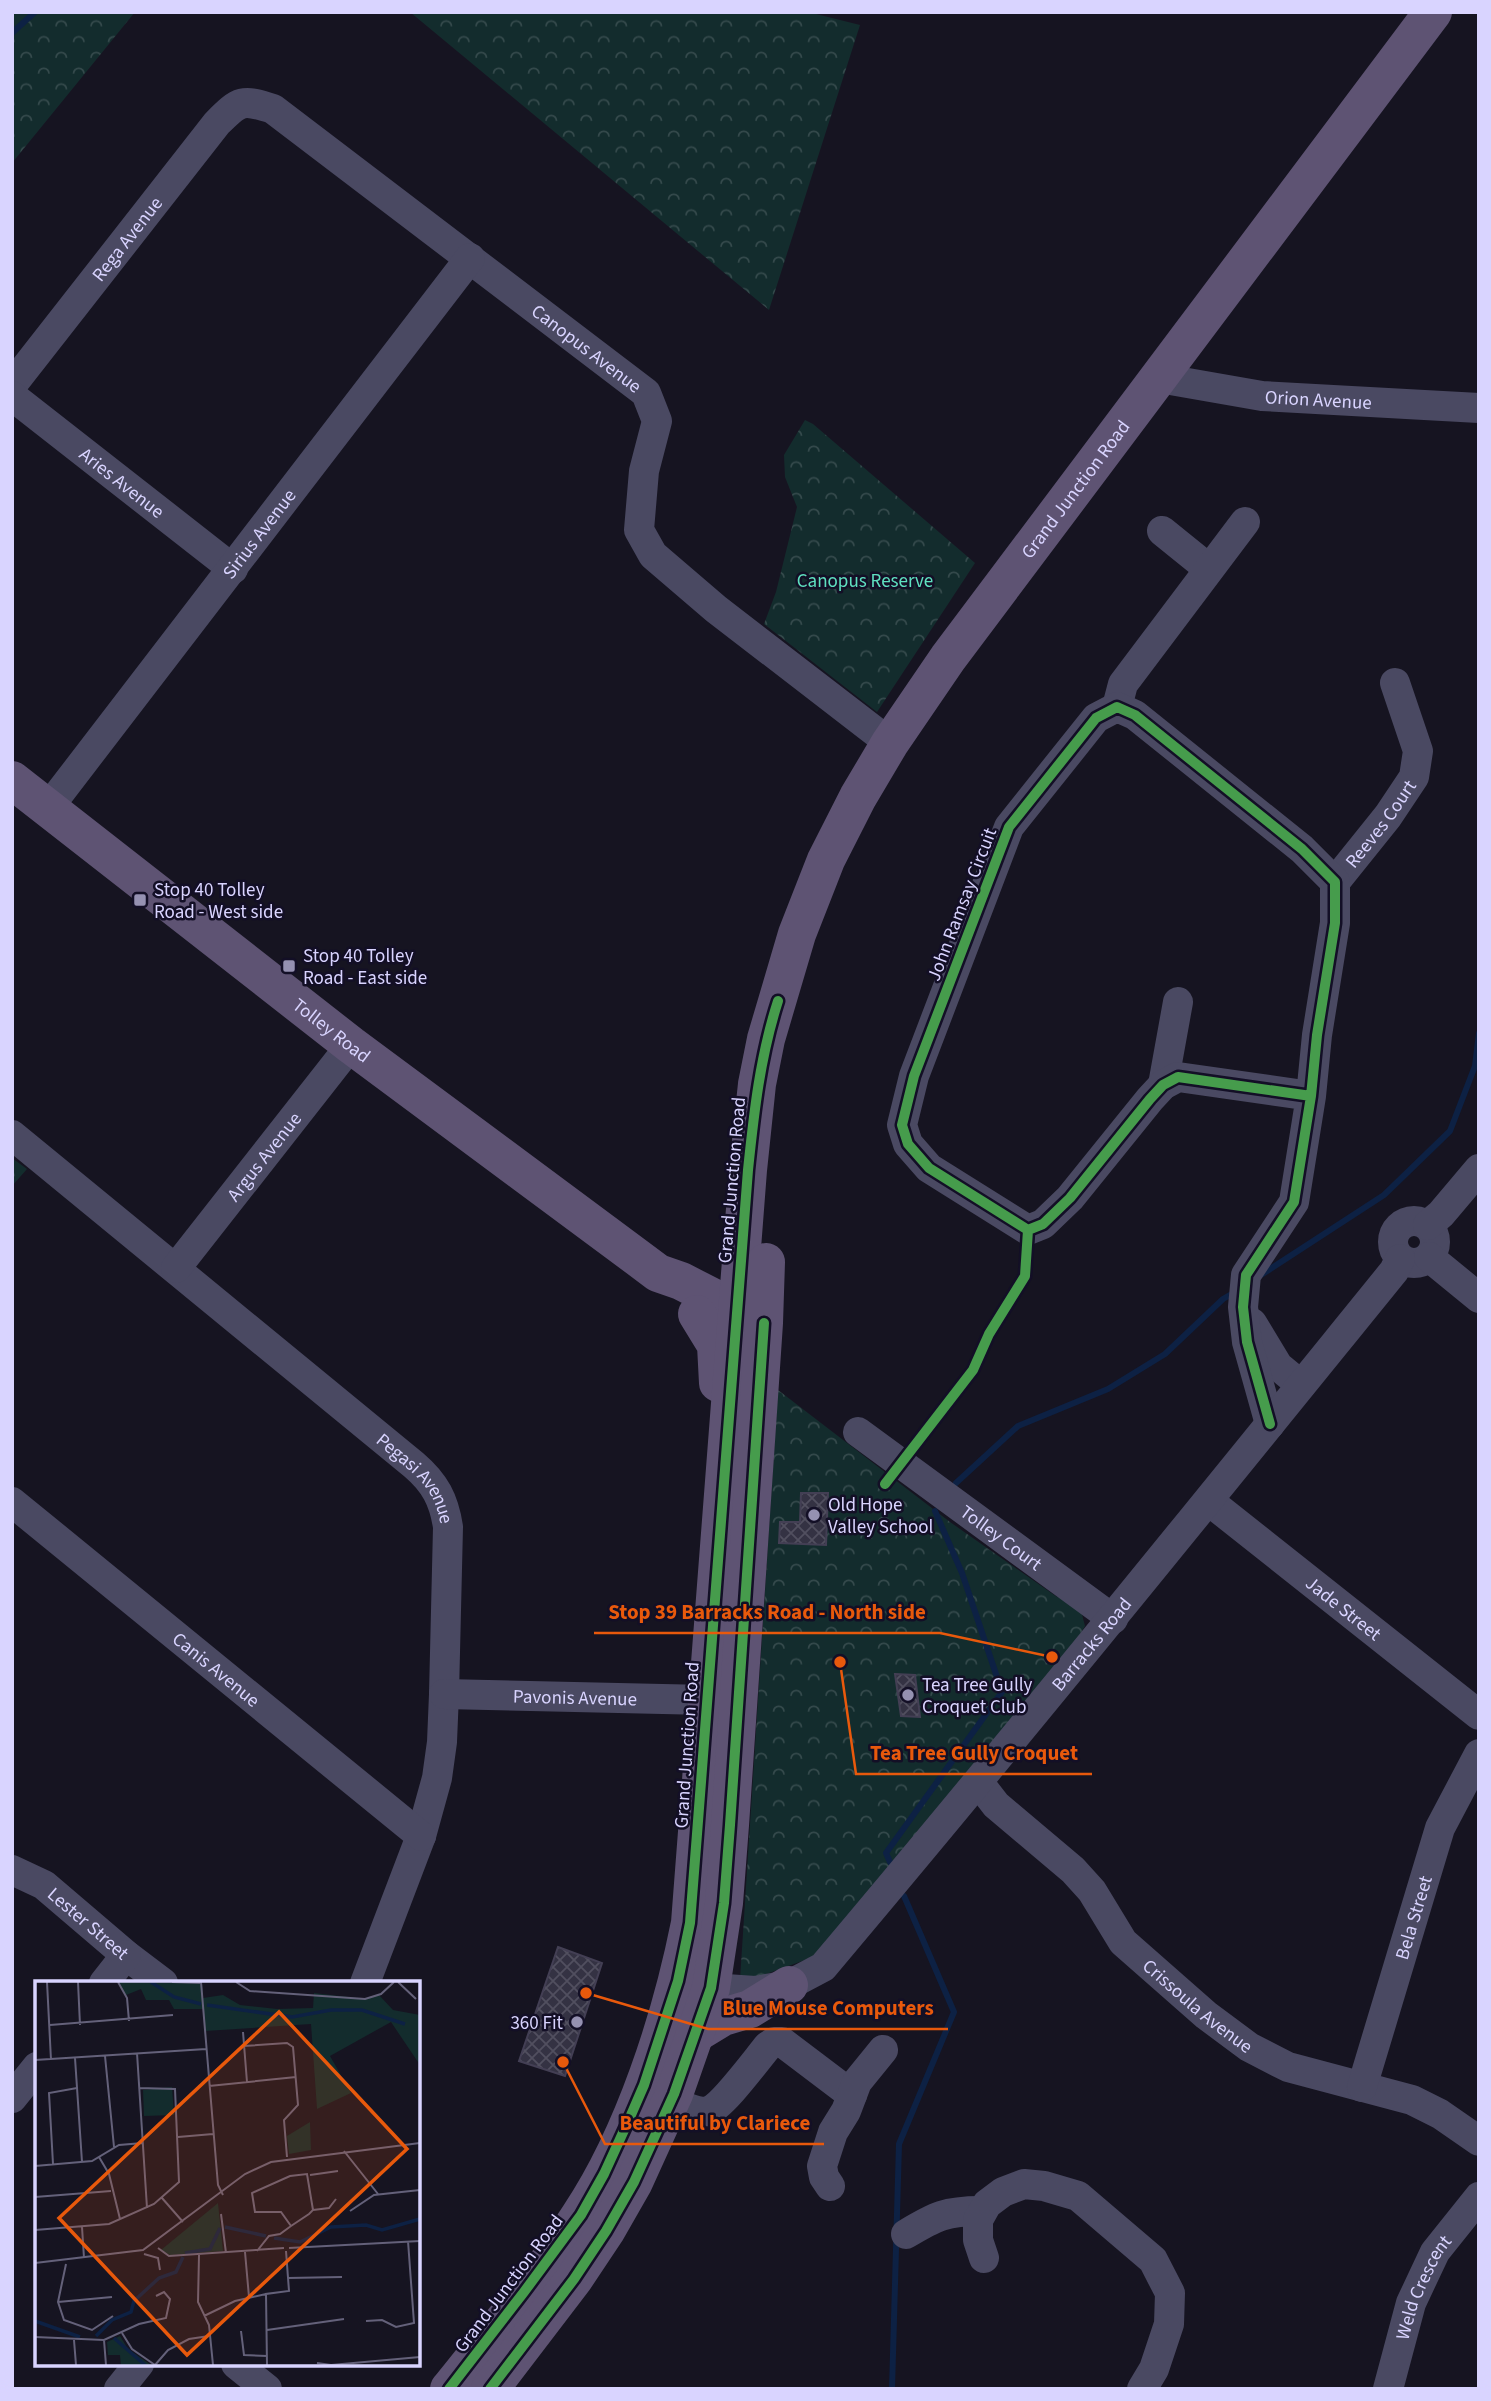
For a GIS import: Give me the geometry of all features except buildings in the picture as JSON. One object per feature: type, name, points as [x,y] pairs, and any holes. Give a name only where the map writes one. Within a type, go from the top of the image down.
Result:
[{"type":"main road","name":"Grand Junction Road","points":[[490,2389],[574,2279],[606,2231],[634,2182],[671,2101],[695,2034],[695,1984],[690,1923],[722,1700],[750,1320],[742,1254],[757,1084],[766,1039],[797,934],[826,860],[858,797],[890,743],[948,658],[1433,12]]},
{"type":"main road","name":"Tolley Road","points":[[12,780],[351,1045],[658,1273],[681,1281],[697,1302],[724,1323],[750,1320]]},
{"type":"main road","name":"Grand Junction Road","points":[[722,1700],[719,1534],[750,1320],[768,1170],[778,1001]]},
{"type":"main road","points":[[719,1534],[711,1507],[718,1356],[697,1302],[742,1254]]},
{"type":"main road","name":"Grand Junction Road","points":[[449,2389],[581,2215],[604,2174],[695,1984]]},
{"type":"main road","points":[[695,2034],[723,2017],[750,2009],[789,1985]]},
{"type":"street","name":"Canopus Avenue","points":[[249,101],[273,109],[646,393],[657,421],[644,471],[639,530],[653,555],[716,608],[890,743]]},
{"type":"street","name":"Rega Avenue","points":[[12,385],[217,123],[233,107],[249,101]]},
{"type":"street","name":"Sirius Avenue","points":[[48,808],[470,258]]},
{"type":"street","name":"Orion Avenue","points":[[1159,378],[1262,396],[1479,408]]},
{"type":"street","name":"Aries Avenue","points":[[12,396],[233,569]]},
{"type":"street","points":[[1245,522],[1123,684],[1117,707],[1135,715],[1302,849],[1335,882],[1335,923],[1294,1202],[1244,1294],[1247,1342],[1270,1424]]},
{"type":"street","points":[[1162,531],[1209,569]]},
{"type":"street","name":"Reeves Court","points":[[1335,882],[1388,816],[1414,777],[1418,751],[1395,683]]},
{"type":"street","name":"John Ramsay Circuit","points":[[1117,707],[1096,718],[1009,827],[914,1076],[902,1125],[908,1144],[929,1168],[1028,1230],[1043,1224],[1070,1198],[1163,1085]]},
{"type":"street","points":[[1163,1085],[1178,1002]]},
{"type":"street","name":"Argus Avenue","points":[[176,1268],[351,1045]]},
{"type":"street","points":[[1163,1085],[1178,1077],[1311,1096]]},
{"type":"street","name":"Pegasi Avenue","points":[[12,1135],[422,1471],[439,1492],[447,1527],[444,1694],[437,1778],[421,1836],[366,1981]]},
{"type":"street","points":[[1415,1258],[1434,1251],[1435,1237],[1427,1225],[1441,1214],[1479,1169]]},
{"type":"street","points":[[1415,1258],[1479,1298]]},
{"type":"street","name":"Barracks Road","points":[[695,1984],[755,1991],[789,1985],[823,1967],[979,1783],[1394,1271],[1415,1258]]},
{"type":"street","points":[[1244,1294],[1278,1366],[1301,1385]]},
{"type":"street","name":"Tolley Court","points":[[858,1432],[1113,1619]]},
{"type":"street","name":"Jade Street","points":[[1209,1501],[1479,1715]]},
{"type":"street","name":"Canis Avenue","points":[[14,1508],[421,1836]]},
{"type":"street","name":"Pavonis Avenue","points":[[444,1694],[722,1700]]},
{"type":"street","name":"Bela Street","points":[[1363,2087],[1440,1828],[1479,1754]]},
{"type":"street","name":"Crissoula Avenue","points":[[979,1783],[996,1805],[1073,1870],[1092,1891],[1124,1942],[1206,2015],[1249,2047],[1288,2067],[1412,2101],[1440,2114],[1479,2141]]},
{"type":"street","name":"Lester Street","points":[[12,1870],[44,1885],[160,1981]]},
{"type":"street","points":[[106,1981],[126,1955]]},
{"type":"street","points":[[671,2101],[701,2111],[710,2111],[774,2042],[782,2042],[852,2095]]},
{"type":"street","points":[[830,2186],[824,2177],[822,2166],[833,2132],[846,2111],[857,2082],[883,2050]]},
{"type":"street","points":[[12,2098],[35,2069]]},
{"type":"street","points":[[984,2258],[978,2240],[978,2220],[981,2211],[1003,2192],[1024,2184],[1044,2186],[1078,2196],[1153,2260],[1170,2294],[1169,2324],[1153,2369],[1142,2389]]},
{"type":"street","name":"Weld Crescent","points":[[1388,2389],[1411,2303],[1435,2252],[1479,2197]]},
{"type":"street","points":[[906,2234],[946,2213],[981,2211]]},
{"type":"street","points":[[119,2389],[137,2366]]},
{"type":"street","points":[[238,2366],[267,2389]]},
{"type":"green space","points":[[12,12],[135,12],[12,163]]},
{"type":"green space","points":[[410,12],[808,12],[860,25],[769,310]]},
{"type":"green space","name":"Canopus Reserve","points":[[805,420],[975,563],[877,712],[764,624],[776,592],[797,507],[785,477],[784,455]]},
{"type":"green space","points":[[12,1158],[27,1169],[12,1186]]},
{"type":"green space","points":[[778,1390],[950,1522],[1057,1597],[1074,1602],[1080,1609],[1085,1626],[1071,1650],[816,1956],[758,1977],[740,1980]]},
{"type":"waterway","points":[[12,33],[35,12]]},
{"type":"waterway","points":[[1261,1275],[1384,1195],[1450,1131],[1475,1066],[1479,1033]]},
{"type":"waterway","points":[[956,1483],[1018,1426],[1108,1389],[1165,1354],[1223,1299],[1235,1292]]},
{"type":"waterway","points":[[890,1862],[886,1853],[1002,1692],[962,1573],[935,1511]]},
{"type":"waterway","points":[[892,2389],[899,2144],[954,2012],[904,1896]]},
{"type":"cycle path","points":[[1270,1424],[1247,1342],[1243,1307],[1246,1275],[1294,1202],[1311,1096],[1317,1035],[1335,923],[1335,882],[1302,849],[1135,715],[1117,707],[1096,718],[1009,827],[914,1076],[902,1125],[908,1144],[929,1168],[1028,1230],[1043,1224],[1070,1198],[1150,1099],[1163,1085],[1178,1077],[1311,1096]]},
{"type":"cycle path","points":[[449,2389],[581,2215],[604,2174],[644,2085],[678,1981],[690,1923],[748,1170],[762,1064],[778,1001]]},
{"type":"cycle path","points":[[885,1484],[973,1370],[989,1334],[1025,1276],[1028,1230]]},
{"type":"cycle path","points":[[490,2389],[574,2279],[634,2182],[674,2094],[711,1988],[724,1903],[764,1323]]},
{"type":"place","name":"Stop 40 Tolley Road - West side","points":[[140,900]]},
{"type":"place","name":"Stop 40 Tolley Road - East side","points":[[289,966]]},
{"type":"place","name":"Old Hope Valley School","points":[[814,1515]]},
{"type":"place","name":"Stop 39 Barracks Road - North side","points":[[1052,1657]]},
{"type":"place","name":"Tea Tree Gully Croquet","points":[[840,1662]]},
{"type":"place","name":"Tea Tree Gully Croquet Club","points":[[908,1695]]},
{"type":"place","name":"Blue Mouse Computers","points":[[586,1993]]},
{"type":"place","name":"360 Fit","points":[[577,2022]]},
{"type":"place","name":"Beautiful by Clariece","points":[[563,2062]]}]
